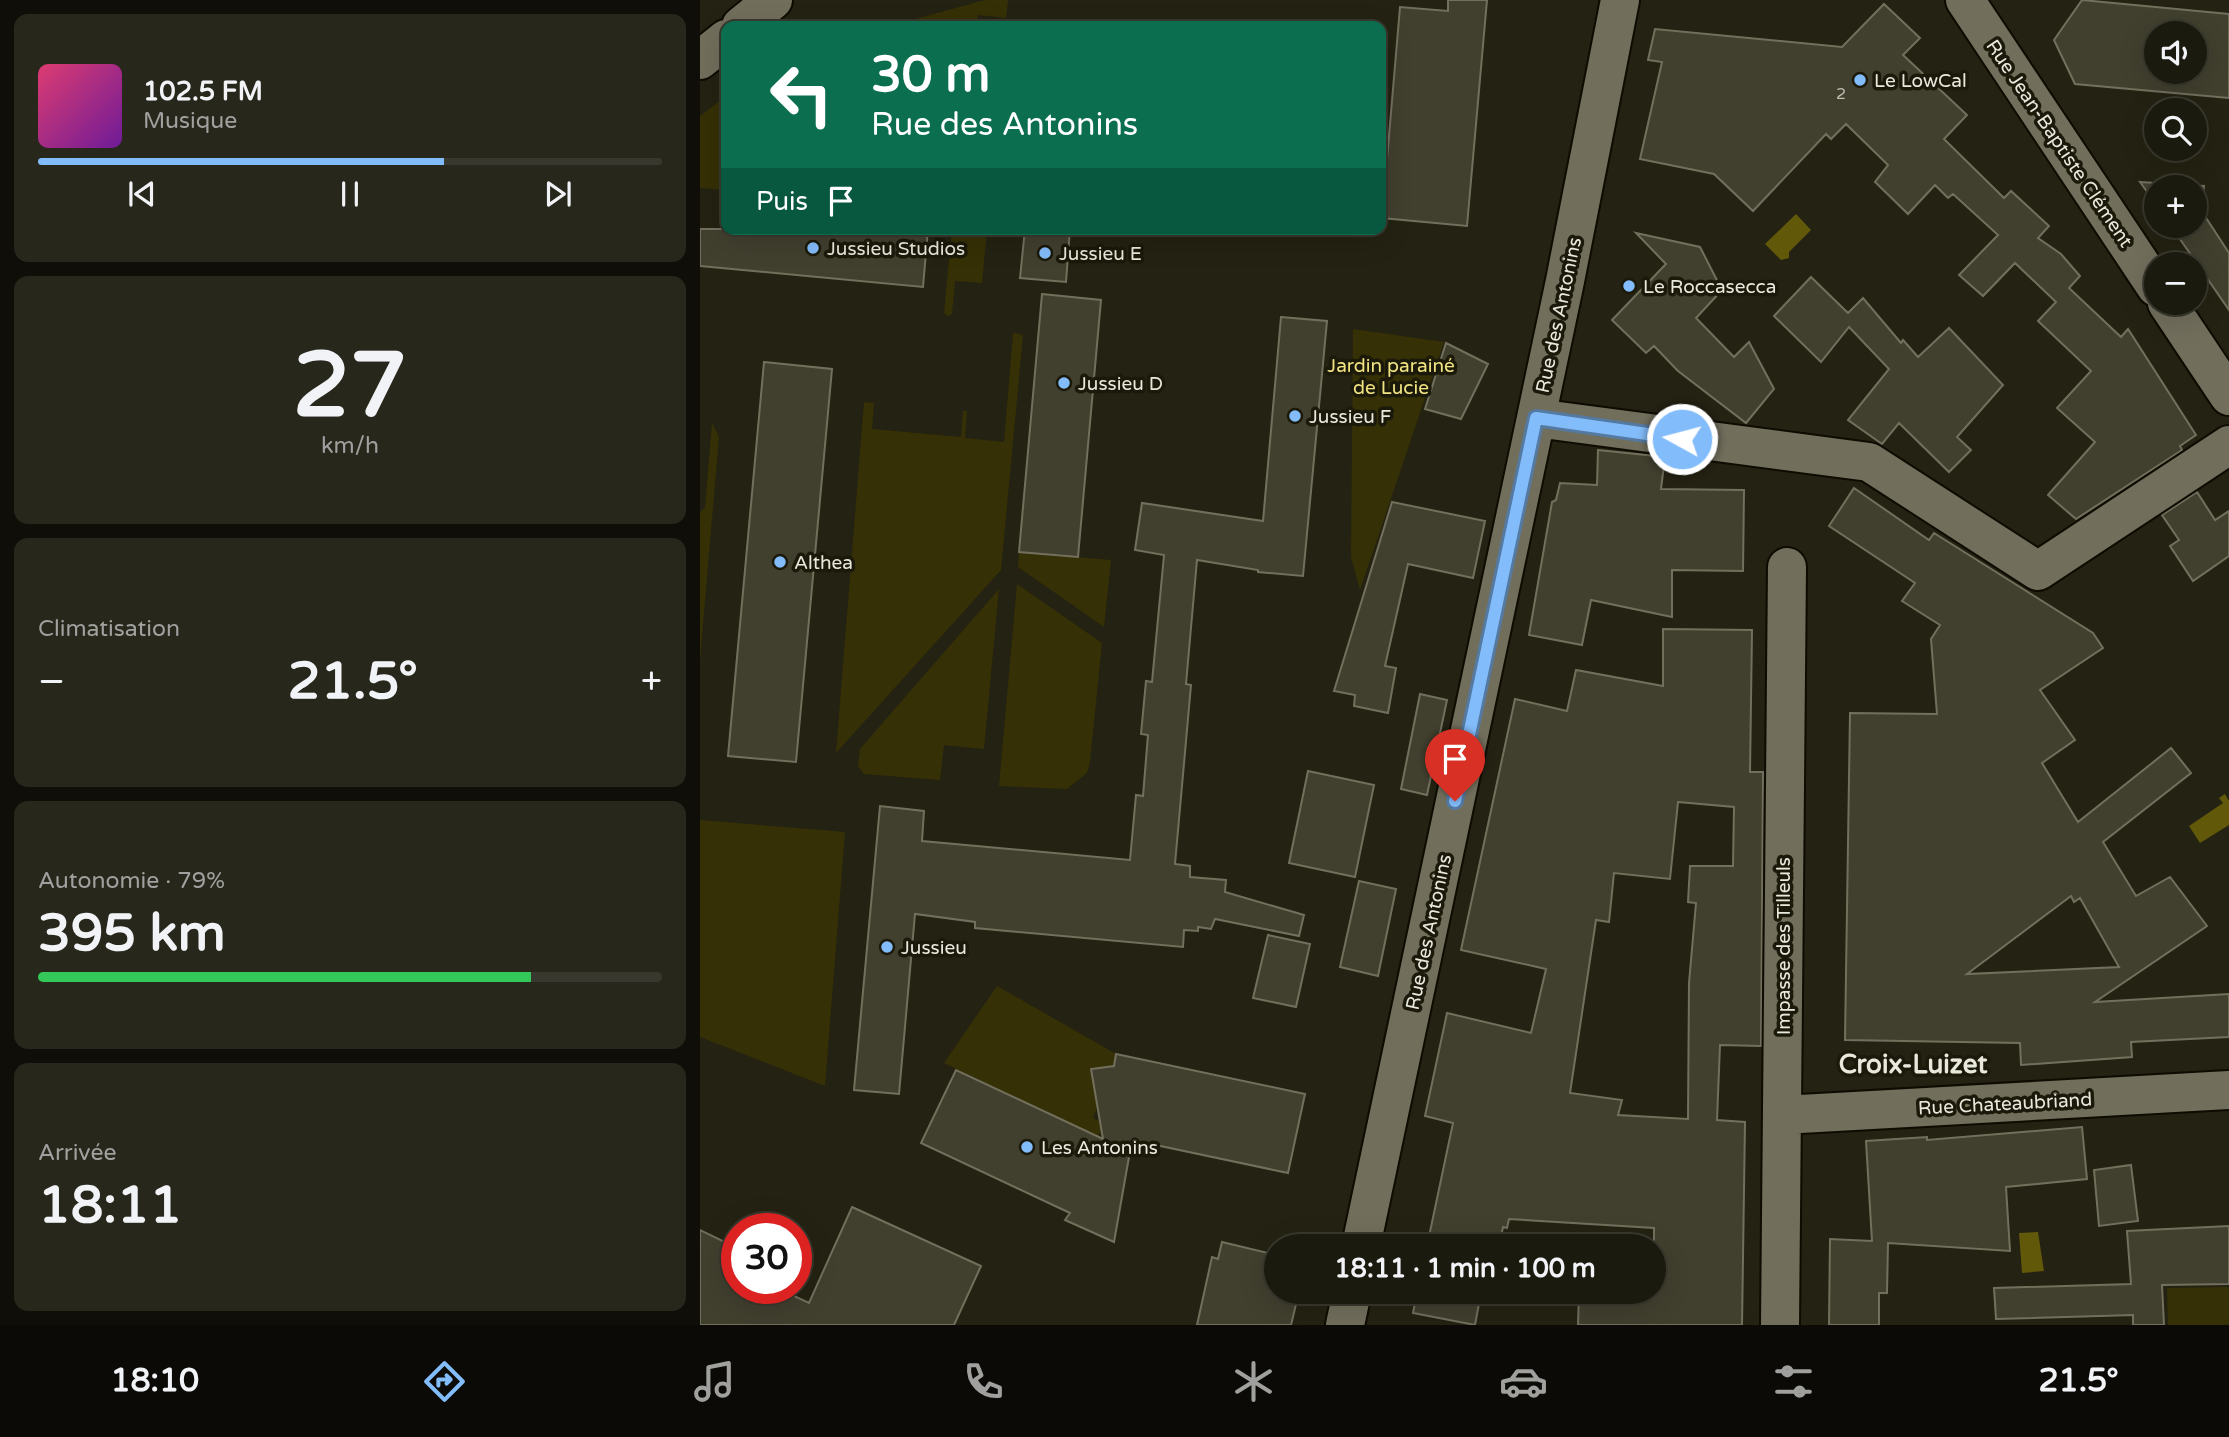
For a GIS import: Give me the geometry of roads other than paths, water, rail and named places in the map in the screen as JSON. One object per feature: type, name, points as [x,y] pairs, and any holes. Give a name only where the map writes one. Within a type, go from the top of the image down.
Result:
[{"type":"street","points":[[747,21],[773,0]]},
{"type":"street","name":"Rue des Antonins","points":[[1364,1234],[1536,418],[1620,0]]},
{"type":"street","name":"Rue Jean-Baptiste Clément","points":[[1965,0],[2144,269]]},
{"type":"street","points":[[700,60],[721,42]]},
{"type":"street","points":[[2175,315],[2229,396]]},
{"type":"street","points":[[1536,418],[1869,462],[2038,571],[2229,445]]},
{"type":"street","name":"Impasse des Tilleuls","points":[[1780,1325],[1787,567]]},
{"type":"street","name":"Rue Chateaubriand","points":[[1782,1115],[2229,1090]]},
{"type":"street","points":[[1345,1325],[1349,1304]]},
{"type":"place","name":"Le LowCal","points":[[1860,80]]},
{"type":"place","name":"Jussieu Studios","points":[[813,248]]},
{"type":"place","name":"Jussieu E","points":[[1045,253]]},
{"type":"place","name":"Le Roccasecca","points":[[1629,286]]},
{"type":"place","name":"Jussieu D","points":[[1064,383]]},
{"type":"place","name":"Jussieu F","points":[[1295,416]]},
{"type":"place","name":"Althea","points":[[780,562]]},
{"type":"place","name":"Jussieu","points":[[887,947]]},
{"type":"place","name":"Les Antonins","points":[[1027,1147]]},
{"type":"district","name":"Croix-Luizet","points":[[1913,1064]]},
{"type":"park label","name":"Jardin parainé de Lucie","points":[[1391,376]]}]
